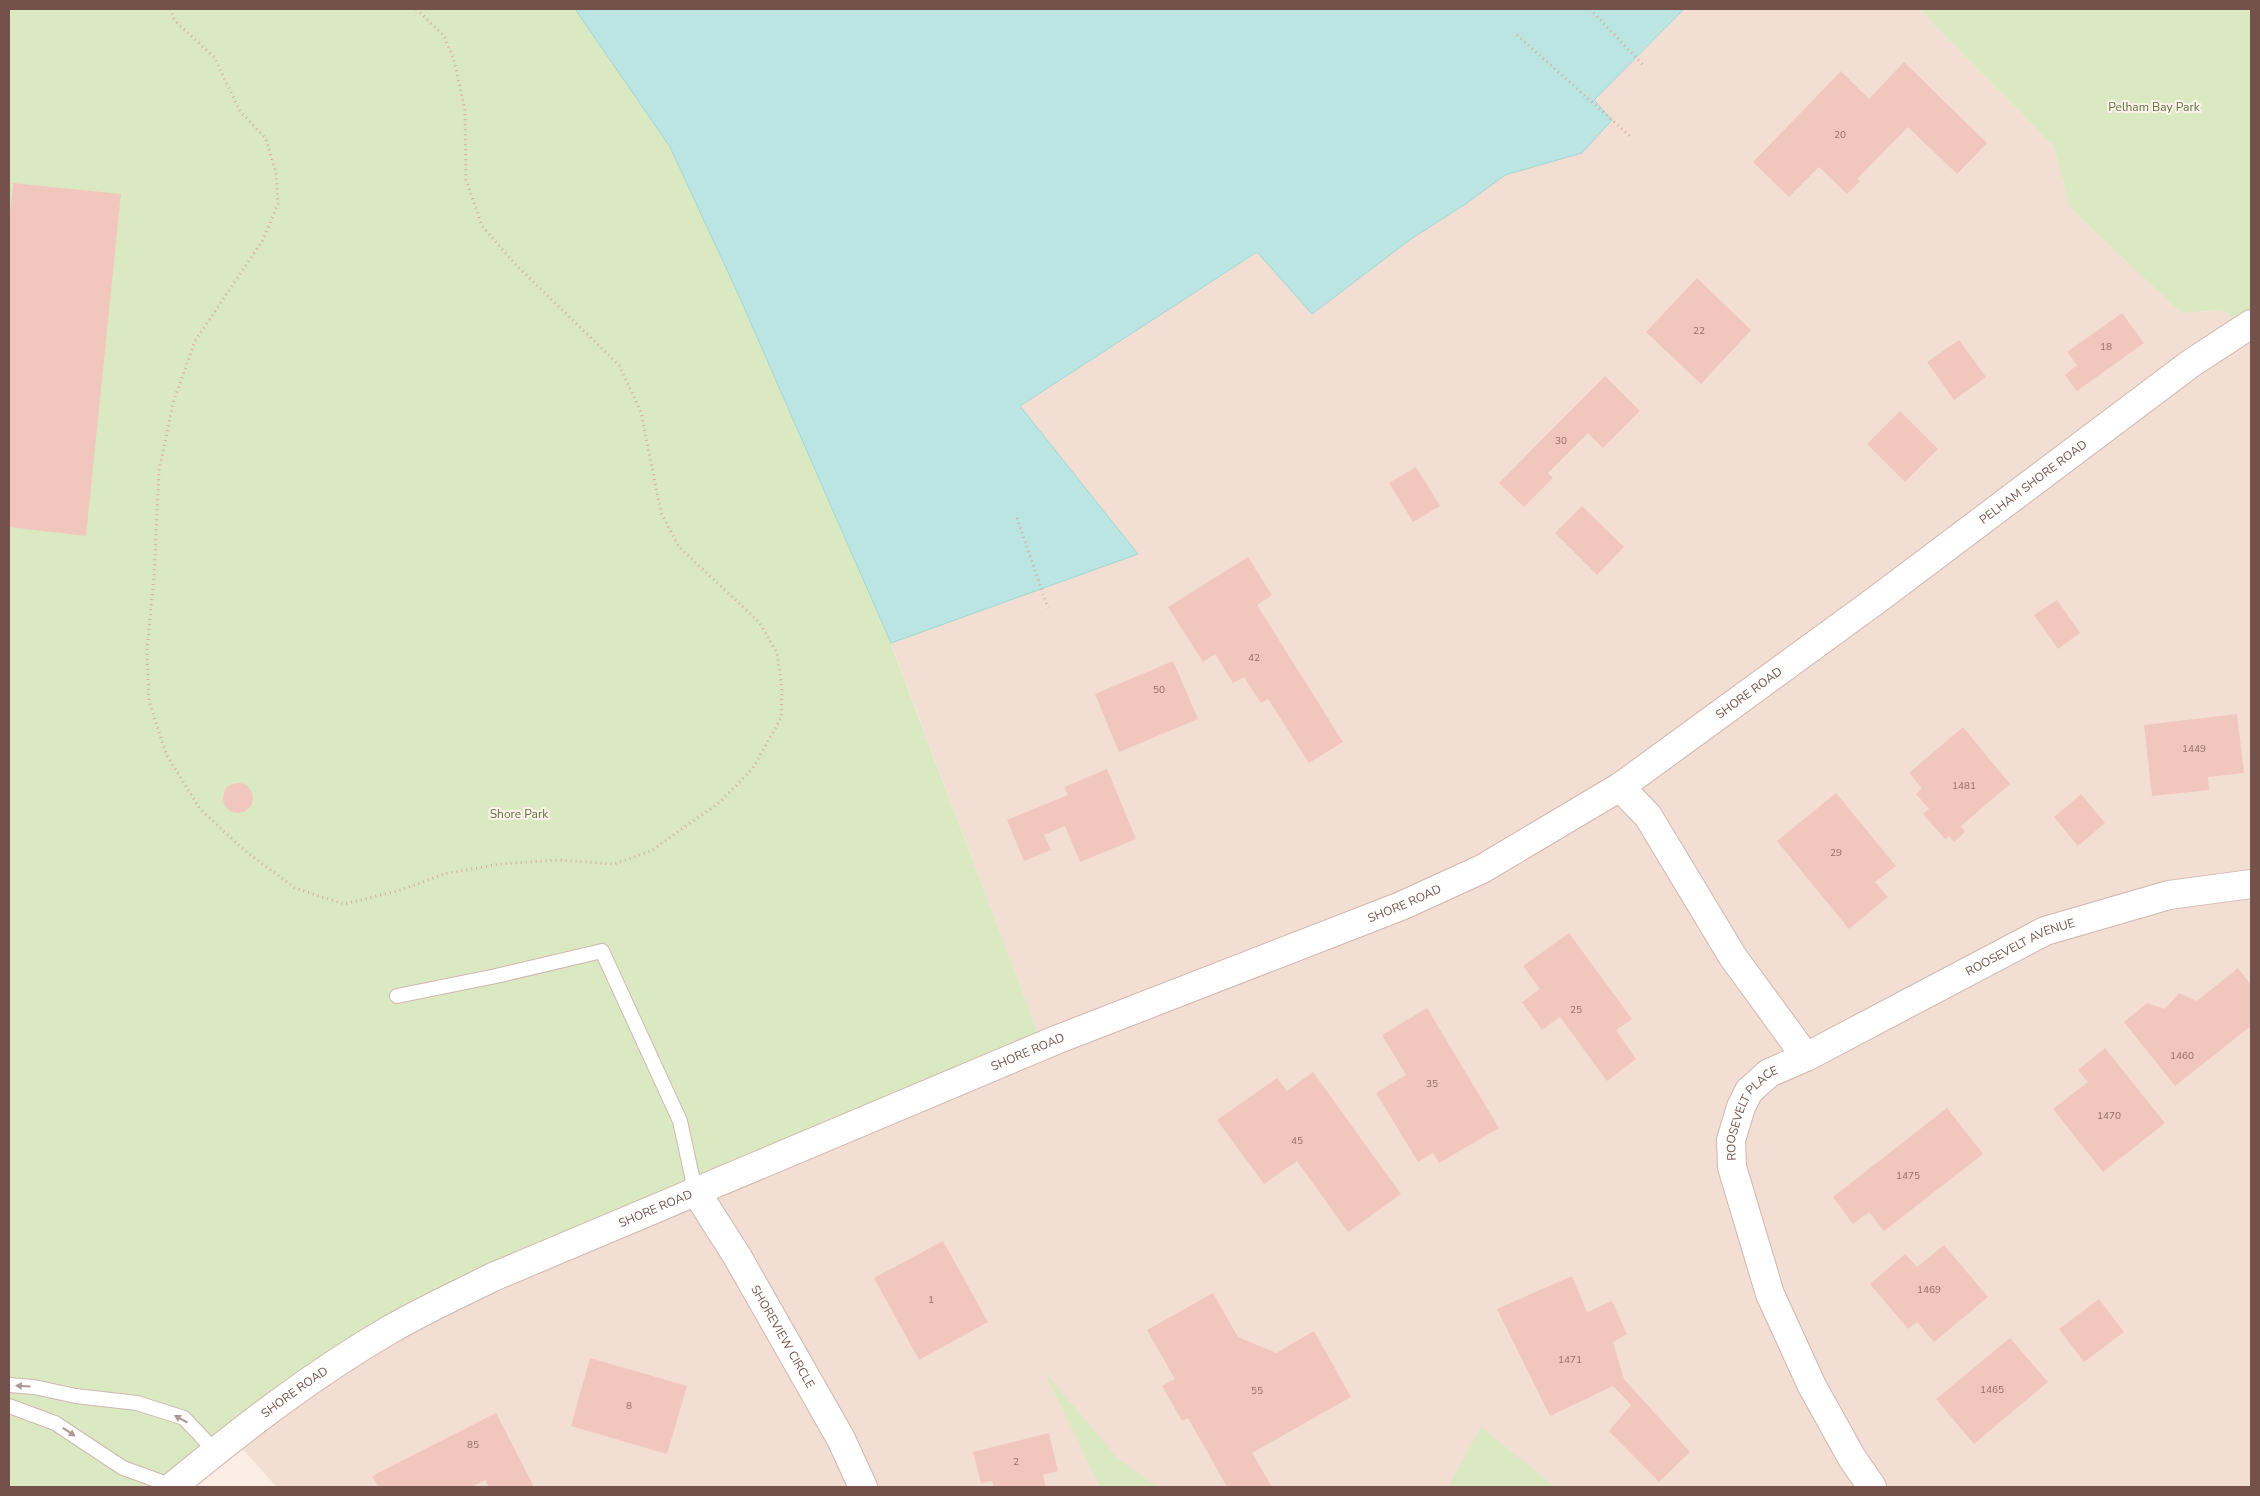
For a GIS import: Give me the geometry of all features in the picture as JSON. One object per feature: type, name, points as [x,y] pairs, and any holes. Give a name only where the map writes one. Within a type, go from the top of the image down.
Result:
[{"type":"main road","name":"PELHAM SHORE ROAD","points":[[1875,601],[2190,364],[2251,324]]},
{"type":"main road","name":"SHORE ROAD","points":[[172,1487],[295,1392],[392,1329],[493,1277],[695,1190],[1056,1040],[1401,906],[1482,869],[1620,787],[1875,601]]},
{"type":"main road","points":[[1620,787],[1648,816],[1734,957],[1806,1057]]},
{"type":"main road","name":"ROOSEVELT AVENUE","points":[[1806,1057],[2045,931],[2169,895],[2251,884]]},
{"type":"main road","name":"ROOSEVELT PLACE","points":[[1806,1057],[1770,1073],[1749,1092],[1741,1107],[1731,1140],[1732,1167],[1770,1294],[1812,1386],[1852,1458],[1872,1487]]},
{"type":"main road","name":"SHOREVIEW CIRCLE","points":[[695,1190],[736,1256],[841,1439],[863,1487]]},
{"type":"lane","points":[[397,996],[496,976],[602,951],[680,1121],[695,1190]]},
{"type":"lane","points":[[9,1385],[137,1403],[184,1418],[216,1452]]},
{"type":"lane","points":[[9,1406],[55,1423],[122,1468],[172,1487]]},
{"type":"path","points":[[170,9],[175,21],[214,57],[240,111],[266,139],[276,172],[278,204],[263,240],[195,341],[173,403],[159,470],[154,576],[147,650],[150,702],[166,754],[200,810],[244,850],[295,888],[344,904],[401,890],[444,874],[499,864],[559,860],[614,864],[651,851],[720,802],[753,768],[781,718],[782,689],[777,653],[759,622],[679,547],[662,513],[641,412],[618,365],[522,272],[482,226],[466,180],[465,111],[454,60],[444,36],[416,9]]},
{"type":"path","points":[[1590,9],[1644,67]]},
{"type":"path","points":[[1517,34],[1632,138]]},
{"type":"path","points":[[1017,518],[1048,608]]},
{"type":"shaded area","points":[[1684,9],[1919,9],[2054,147],[2070,208],[2181,313],[2223,310],[2251,337],[2251,1487],[277,1487],[227,1432],[393,1324],[1040,1038],[891,643],[1138,554],[1019,406],[1258,252],[1411,239],[1467,203],[1505,175],[1582,153],[1594,101]]},
{"type":"green space","name":"Shore Park","points":[[9,9],[1684,9],[1594,100],[1612,120],[1582,153],[1505,175],[1467,203],[1411,239],[1312,314],[1257,252],[1019,406],[1138,554],[891,644],[1040,1038],[491,1269],[165,1487],[9,1487]]},
{"type":"green space","name":"Pelham Bay Park","points":[[1919,9],[2251,9],[2251,337],[2223,310],[2181,313],[2070,208],[2054,147]]},
{"type":"green space","points":[[1044,1371],[1119,1460],[1158,1487],[1100,1487]]},
{"type":"green space","points":[[1481,1427],[1555,1487],[1448,1487]]},
{"type":"water","points":[[575,9],[1684,9],[1594,100],[1612,120],[1582,153],[1505,175],[1467,203],[1411,239],[1312,314],[1257,252],[1020,406],[1138,554],[891,643],[739,296],[670,147]]},
{"type":"building","points":[[1904,62],[1987,143],[1957,174],[1908,127],[1857,179],[1860,181],[1847,194],[1819,167],[1789,197],[1753,162],[1841,71],[1869,99]]},
{"type":"building","points":[[13,183],[121,194],[86,536],[9,527],[9,226]]},
{"type":"building","points":[[1697,278],[1751,330],[1701,384],[1646,332]]},
{"type":"building","points":[[2122,313],[2144,343],[2077,391],[2065,375],[2077,365],[2067,352]]},
{"type":"building","points":[[1959,340],[1986,377],[1954,400],[1927,362]]},
{"type":"building","points":[[1605,376],[1640,411],[1603,448],[1588,433],[1548,473],[1553,478],[1524,507],[1499,483]]},
{"type":"building","points":[[1900,411],[1938,449],[1905,482],[1867,444]]},
{"type":"building","points":[[1416,467],[1440,506],[1413,522],[1389,483]]},
{"type":"building","points":[[1582,506],[1624,547],[1597,575],[1555,533]]},
{"type":"building","points":[[1248,557],[1272,595],[1257,605],[1343,742],[1309,763],[1268,699],[1261,703],[1244,677],[1233,683],[1215,654],[1203,662],[1168,607]]},
{"type":"building","points":[[2057,600],[2080,633],[2058,649],[2034,615]]},
{"type":"building","points":[[1173,661],[1198,719],[1119,752],[1095,694]]},
{"type":"building","points":[[2237,714],[2244,773],[2208,777],[2209,790],[2152,796],[2144,725]]},
{"type":"building","points":[[1963,727],[2010,784],[1961,826],[1965,832],[1954,842],[1949,836],[1945,839],[1923,814],[1929,809],[1916,794],[1922,788],[1909,773]]},
{"type":"building","points":[[1107,769],[1136,839],[1080,862],[1065,826],[1044,835],[1051,850],[1024,861],[1007,820],[1068,795],[1064,787]]},
{"type":"building","points":[[238,783],[244,784],[252,792],[252,804],[244,812],[238,813],[232,812],[224,804],[223,798],[224,792],[232,784]]},
{"type":"building","points":[[1836,793],[1896,866],[1875,882],[1888,897],[1849,929],[1777,841]]},
{"type":"building","points":[[2081,794],[2105,823],[2078,846],[2054,817]]},
{"type":"building","points":[[1569,933],[1632,1019],[1616,1030],[1636,1059],[1607,1081],[1560,1017],[1542,1030],[1522,1002],[1540,989],[1523,966]]},
{"type":"building","points":[[2238,968],[2251,985],[2251,1026],[2175,1086],[2124,1022],[2147,1003],[2165,1009],[2179,993],[2197,1001]]},
{"type":"building","points":[[1427,1008],[1499,1128],[1439,1163],[1433,1153],[1418,1162],[1376,1093],[1406,1075],[1382,1035]]},
{"type":"building","points":[[2105,1048],[2165,1123],[2103,1172],[2053,1109],[2088,1082],[2078,1070]]},
{"type":"building","points":[[1313,1072],[1401,1194],[1348,1232],[1297,1161],[1264,1184],[1217,1120],[1277,1078],[1287,1091]]},
{"type":"building","points":[[1947,1108],[1983,1154],[1884,1231],[1869,1212],[1853,1224],[1833,1197]]},
{"type":"building","points":[[943,1241],[988,1322],[919,1360],[874,1278]]},
{"type":"building","points":[[1944,1245],[1988,1297],[1934,1342],[1917,1322],[1908,1329],[1870,1284],[1905,1254],[1917,1267]]},
{"type":"building","points":[[1572,1276],[1587,1312],[1612,1301],[1627,1334],[1613,1342],[1624,1379],[1690,1452],[1659,1482],[1609,1431],[1631,1405],[1613,1386],[1550,1416],[1497,1309]]},
{"type":"building","points":[[1213,1293],[1238,1337],[1276,1353],[1314,1331],[1351,1397],[1252,1453],[1272,1487],[1227,1487],[1188,1418],[1182,1421],[1162,1386],[1175,1379],[1147,1330]]},
{"type":"building","points":[[2099,1299],[2124,1332],[2084,1362],[2059,1329]]},
{"type":"building","points":[[2010,1338],[2048,1382],[1974,1444],[1936,1399]]},
{"type":"building","points":[[590,1358],[687,1386],[667,1454],[571,1426]]},
{"type":"building","points":[[496,1413],[534,1487],[489,1487],[485,1480],[472,1487],[378,1487],[372,1476]]},
{"type":"building","points":[[1049,1433],[1058,1471],[1043,1475],[1046,1487],[994,1487],[992,1481],[981,1483],[973,1452]]}]
